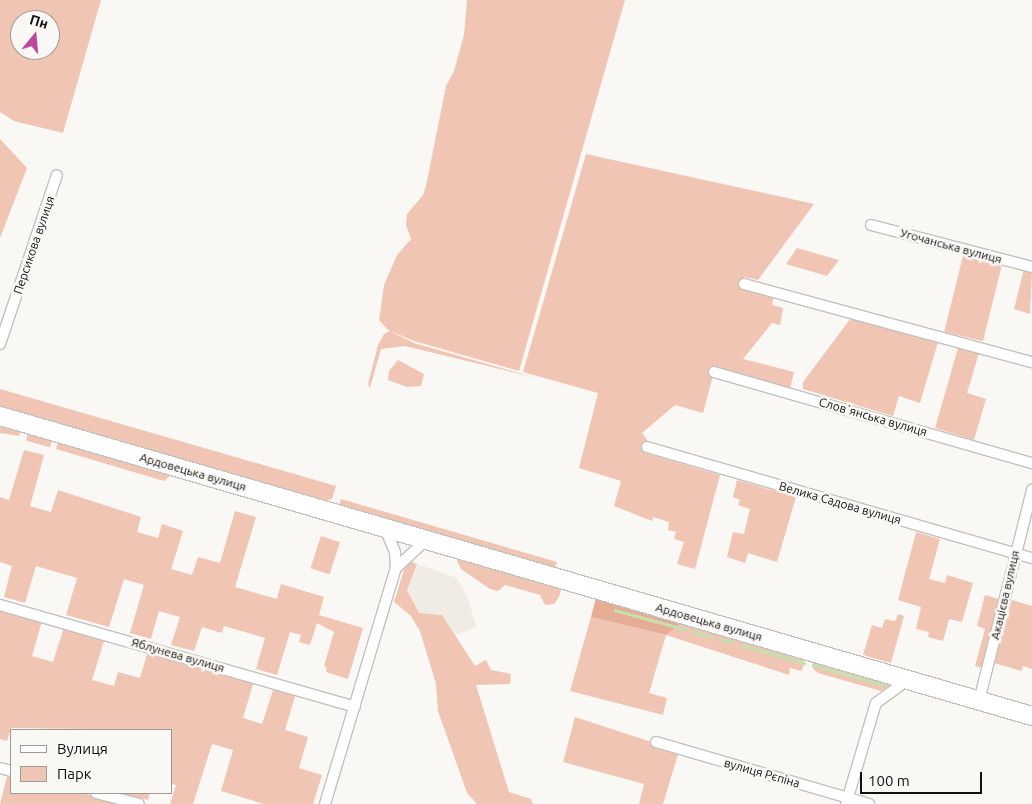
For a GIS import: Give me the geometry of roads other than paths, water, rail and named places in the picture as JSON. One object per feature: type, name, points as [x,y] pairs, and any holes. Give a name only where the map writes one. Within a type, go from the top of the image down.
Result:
[{"type":"highway","name":"Ардовецька вулиця","points":[[0,416],[1032,716]]},
{"type":"street","name":"Персикова вулиця","points":[[0,344],[57,175]]},
{"type":"street","name":"Угочанська вулиця","points":[[871,225],[1032,267]]},
{"type":"street","points":[[744,284],[1032,362]]},
{"type":"street","name":"Словʼянська вулиця","points":[[714,372],[1032,463]]},
{"type":"street","name":"Велика Садова вулиця","points":[[648,447],[1032,558]]},
{"type":"street","name":"Акацієва вулиця","points":[[979,701],[1032,490]]},
{"type":"street","points":[[385,528],[394,552],[396,568]]},
{"type":"street","points":[[325,804],[349,705],[396,568],[404,557],[426,540]]},
{"type":"street","name":"Яблунева вулиця","points":[[0,605],[349,705]]},
{"type":"street","points":[[847,801],[876,703],[899,686],[904,679]]},
{"type":"street","name":"вулиця Рєпіна","points":[[656,742],[847,801],[869,804]]},
{"type":"street","points":[[100,794],[139,804]]},
{"type":"waterway","points":[[615,610],[684,629]]},
{"type":"waterway","points":[[692,631],[712,637]]},
{"type":"waterway","points":[[720,639],[732,642]]},
{"type":"waterway","points":[[741,645],[804,663]]},
{"type":"waterway","points":[[813,665],[884,685]]}]
